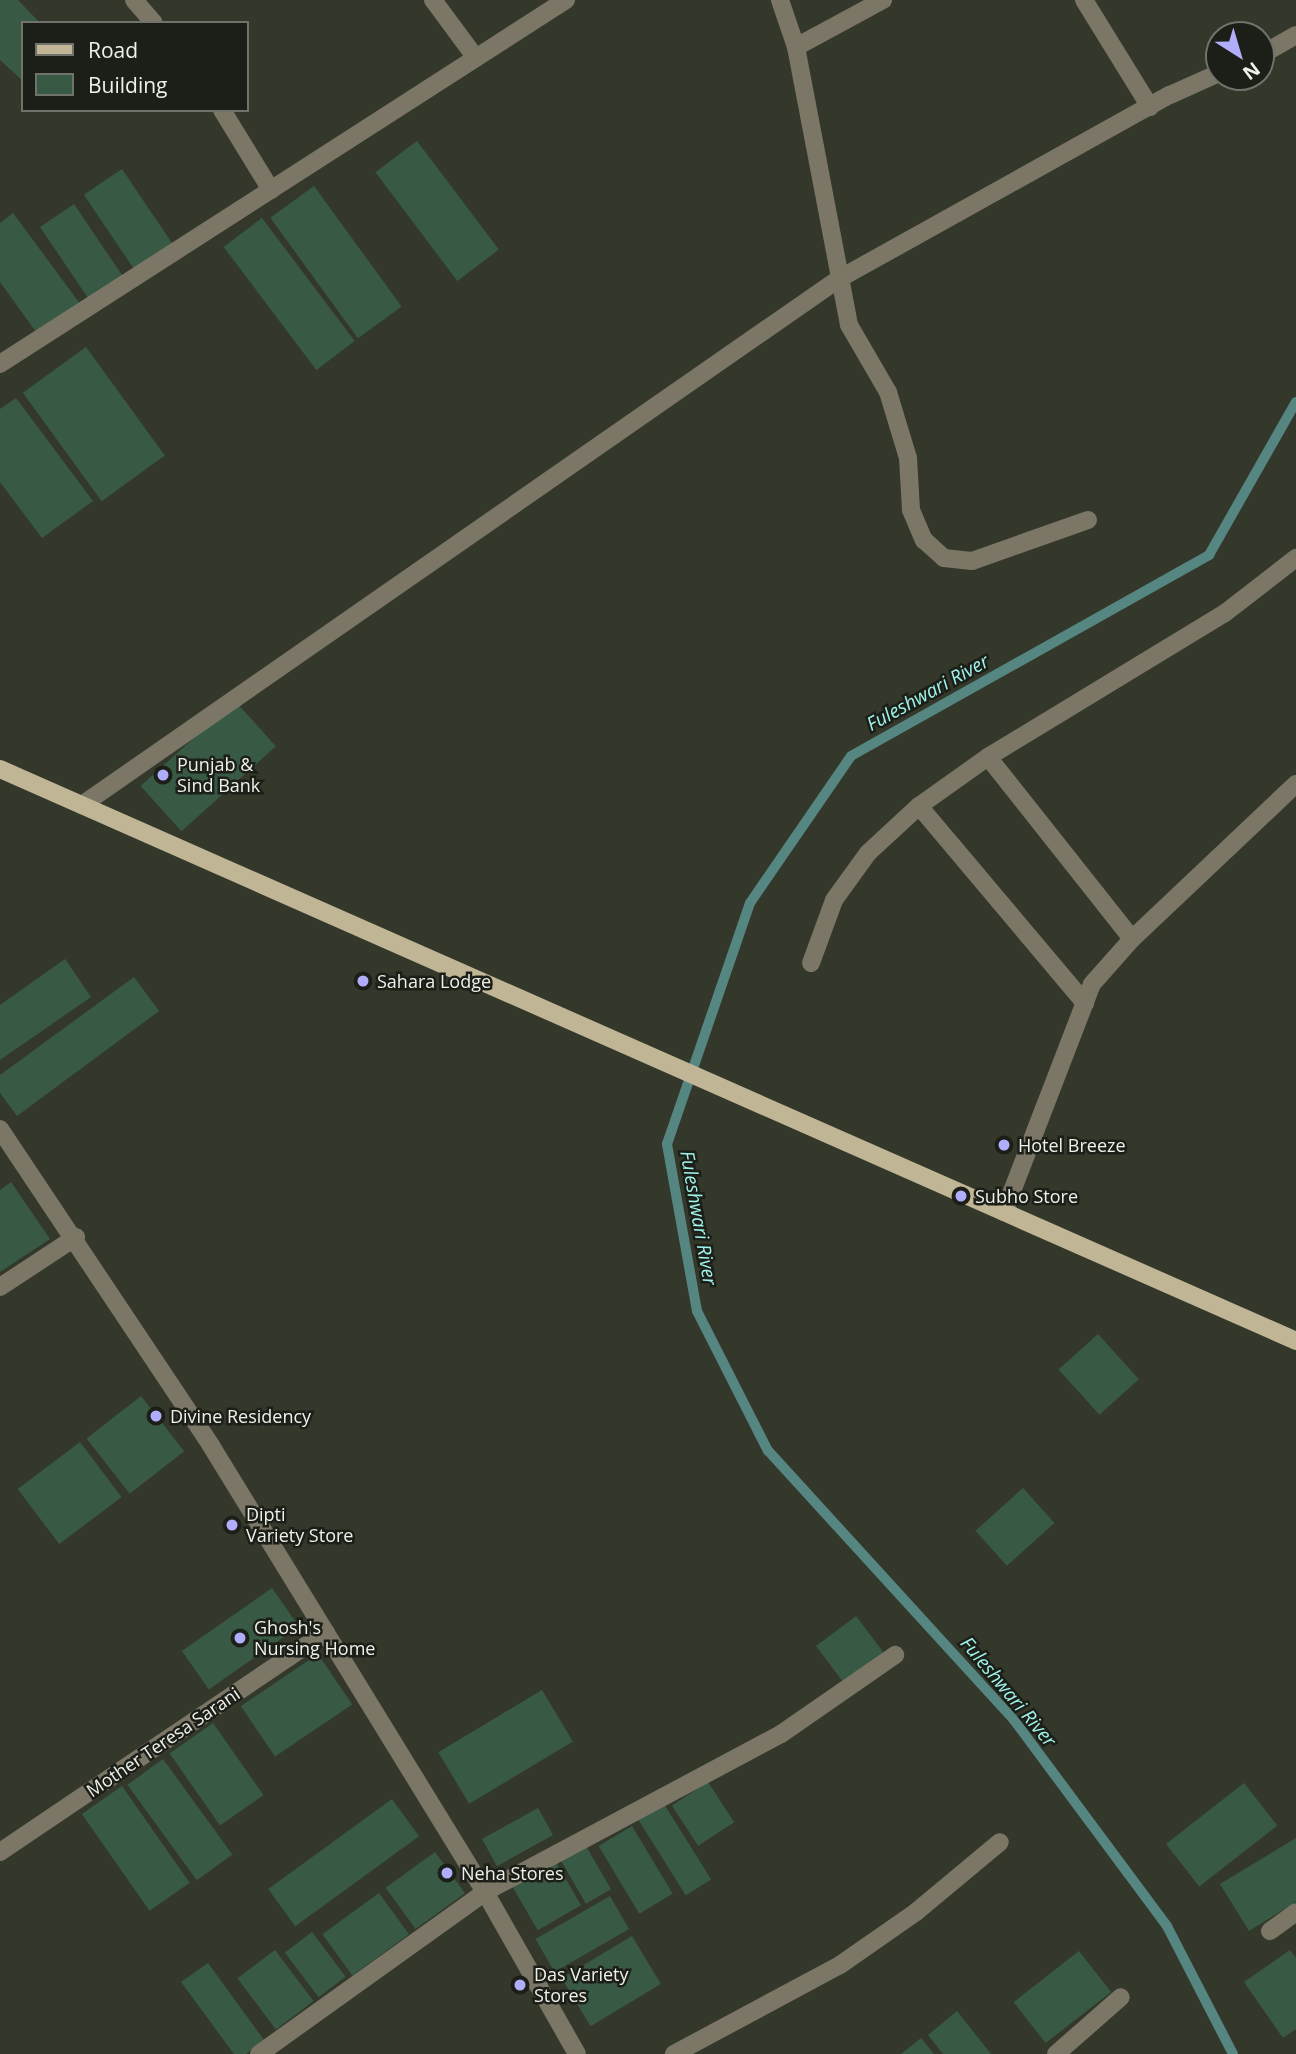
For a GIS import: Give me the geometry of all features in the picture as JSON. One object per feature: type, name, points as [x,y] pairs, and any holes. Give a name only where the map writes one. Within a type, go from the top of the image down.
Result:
[{"type":"main road","points":[[0,769],[1296,1341]]},
{"type":"street","points":[[134,0],[153,21]]},
{"type":"street","points":[[433,0],[476,58]]},
{"type":"street","points":[[0,365],[566,0]]},
{"type":"street","points":[[780,0],[796,47],[838,280],[849,325],[888,392],[908,458],[911,510],[924,540],[944,558],[972,561],[1088,520]]},
{"type":"street","points":[[796,47],[883,0]]},
{"type":"street","points":[[1084,0],[1150,107]]},
{"type":"street","points":[[1275,47],[1296,34]]},
{"type":"street","points":[[82,805],[838,280],[1150,107],[1205,81]]},
{"type":"street","points":[[223,112],[271,190]]},
{"type":"street","points":[[811,962],[834,900],[868,853],[919,806],[988,757],[1226,613],[1296,558]]},
{"type":"street","points":[[988,757],[1132,939]]},
{"type":"street","points":[[1004,1212],[1092,984],[1132,939],[1296,784]]},
{"type":"street","points":[[919,806],[1085,1003]]},
{"type":"street","points":[[0,1129],[76,1237],[326,1632],[485,1892],[577,2054]]},
{"type":"street","points":[[0,1287],[76,1237]]},
{"type":"street","name":"Mother Teresa Sarani","points":[[0,1852],[326,1632]]},
{"type":"street","points":[[259,2054],[485,1892],[781,1734],[895,1655]]},
{"type":"street","points":[[674,2054],[839,1965],[916,1912],[1000,1842]]},
{"type":"street","points":[[1270,1931],[1296,1912]]},
{"type":"street","points":[[1056,2054],[1121,1997]]},
{"type":"building","points":[[0,0],[18,0],[38,21],[21,21],[21,79],[0,60]]},
{"type":"building","points":[[417,141],[499,250],[457,281],[375,172]]},
{"type":"building","points":[[122,169],[175,248],[137,273],[84,195]]},
{"type":"building","points":[[314,186],[402,307],[358,338],[270,218]]},
{"type":"building","points":[[74,204],[124,278],[90,301],[40,227]]},
{"type":"building","points":[[13,213],[81,305],[39,336],[0,282],[0,223]]},
{"type":"building","points":[[262,218],[355,341],[316,370],[224,247]]},
{"type":"building","points":[[86,347],[165,455],[102,501],[23,393]]},
{"type":"building","points":[[16,398],[93,501],[42,538],[0,482],[0,409]]},
{"type":"building","points":[[235,701],[276,746],[181,831],[141,786]]},
{"type":"building","points":[[65,959],[91,997],[0,1060],[0,1005]]},
{"type":"building","points":[[134,977],[159,1011],[17,1116],[0,1093],[0,1075]]},
{"type":"building","points":[[11,1182],[50,1239],[0,1272],[0,1190]]},
{"type":"building","points":[[1098,1334],[1139,1379],[1099,1415],[1059,1369]]},
{"type":"building","points":[[141,1396],[184,1451],[130,1494],[87,1438]]},
{"type":"building","points":[[80,1442],[122,1497],[59,1544],[18,1489]]},
{"type":"building","points":[[1023,1488],[1054,1523],[1007,1566],[975,1531]]},
{"type":"building","name":"Ghosh's Nursing Home","points":[[272,1588],[299,1627],[209,1690],[182,1651]]},
{"type":"building","points":[[856,1616],[886,1656],[846,1686],[816,1646]]},
{"type":"building","points":[[318,1654],[352,1705],[275,1757],[241,1706]]},
{"type":"building","points":[[542,1690],[573,1741],[469,1804],[438,1752]]},
{"type":"building","points":[[213,1723],[263,1795],[220,1825],[170,1753]]},
{"type":"building","points":[[163,1759],[232,1854],[197,1880],[127,1785]]},
{"type":"building","points":[[708,1782],[734,1822],[698,1846],[672,1805]]},
{"type":"building","points":[[1244,1783],[1277,1826],[1199,1887],[1166,1844]]},
{"type":"building","points":[[122,1786],[190,1883],[150,1911],[82,1814]]},
{"type":"building","points":[[392,1799],[419,1836],[295,1926],[268,1889]]},
{"type":"building","points":[[664,1804],[711,1879],[686,1895],[639,1820]]},
{"type":"building","points":[[538,1808],[553,1835],[497,1866],[482,1839]]},
{"type":"building","points":[[632,1826],[673,1894],[639,1914],[599,1846]]},
{"type":"building","points":[[1296,1838],[1296,1902],[1249,1931],[1220,1884]]},
{"type":"building","points":[[586,1846],[611,1889],[586,1904],[561,1860]]},
{"type":"building","points":[[435,1852],[465,1893],[416,1929],[386,1888]]},
{"type":"building","points":[[556,1862],[581,1905],[538,1930],[513,1887]]},
{"type":"building","points":[[379,1893],[409,1934],[352,1975],[322,1934]]},
{"type":"building","points":[[610,1896],[629,1929],[555,1972],[536,1939]]},
{"type":"building","points":[[312,1932],[346,1977],[319,1997],[285,1952]]},
{"type":"building","points":[[632,1936],[661,1984],[591,2026],[562,1978]]},
{"type":"building","points":[[275,1950],[314,2001],[276,2029],[237,1978]]},
{"type":"building","points":[[1290,1950],[1296,1958],[1296,2029],[1283,2038],[1244,1982]]},
{"type":"building","points":[[1079,1951],[1111,1992],[1046,2043],[1014,2002]]},
{"type":"building","points":[[208,1963],[264,2040],[246,2054],[234,2054],[181,1982]]},
{"type":"building","points":[[957,2011],[991,2054],[943,2054],[928,2035]]},
{"type":"building","points":[[921,2038],[934,2054],[901,2054]]},
{"type":"waterway","name":"Fuleshwari River","points":[[1233,2054],[1167,1926],[1014,1720],[768,1451],[697,1311],[667,1144],[750,903],[851,756],[1209,555],[1296,402]]},
{"type":"place","name":"Punjab & Sind Bank","points":[[163,775]]},
{"type":"place","name":"Sahara Lodge","points":[[363,981]]},
{"type":"place","name":"Hotel Breeze","points":[[1004,1145]]},
{"type":"place","name":"Subho Store","points":[[961,1196]]},
{"type":"place","name":"Divine Residency","points":[[156,1416]]},
{"type":"place","name":"Dipti Variety Store","points":[[232,1525]]},
{"type":"place","name":"Ghosh's Nursing Home","points":[[240,1638]]},
{"type":"place","name":"Neha Stores","points":[[447,1873]]},
{"type":"place","name":"Das Variety Stores","points":[[520,1985]]}]
